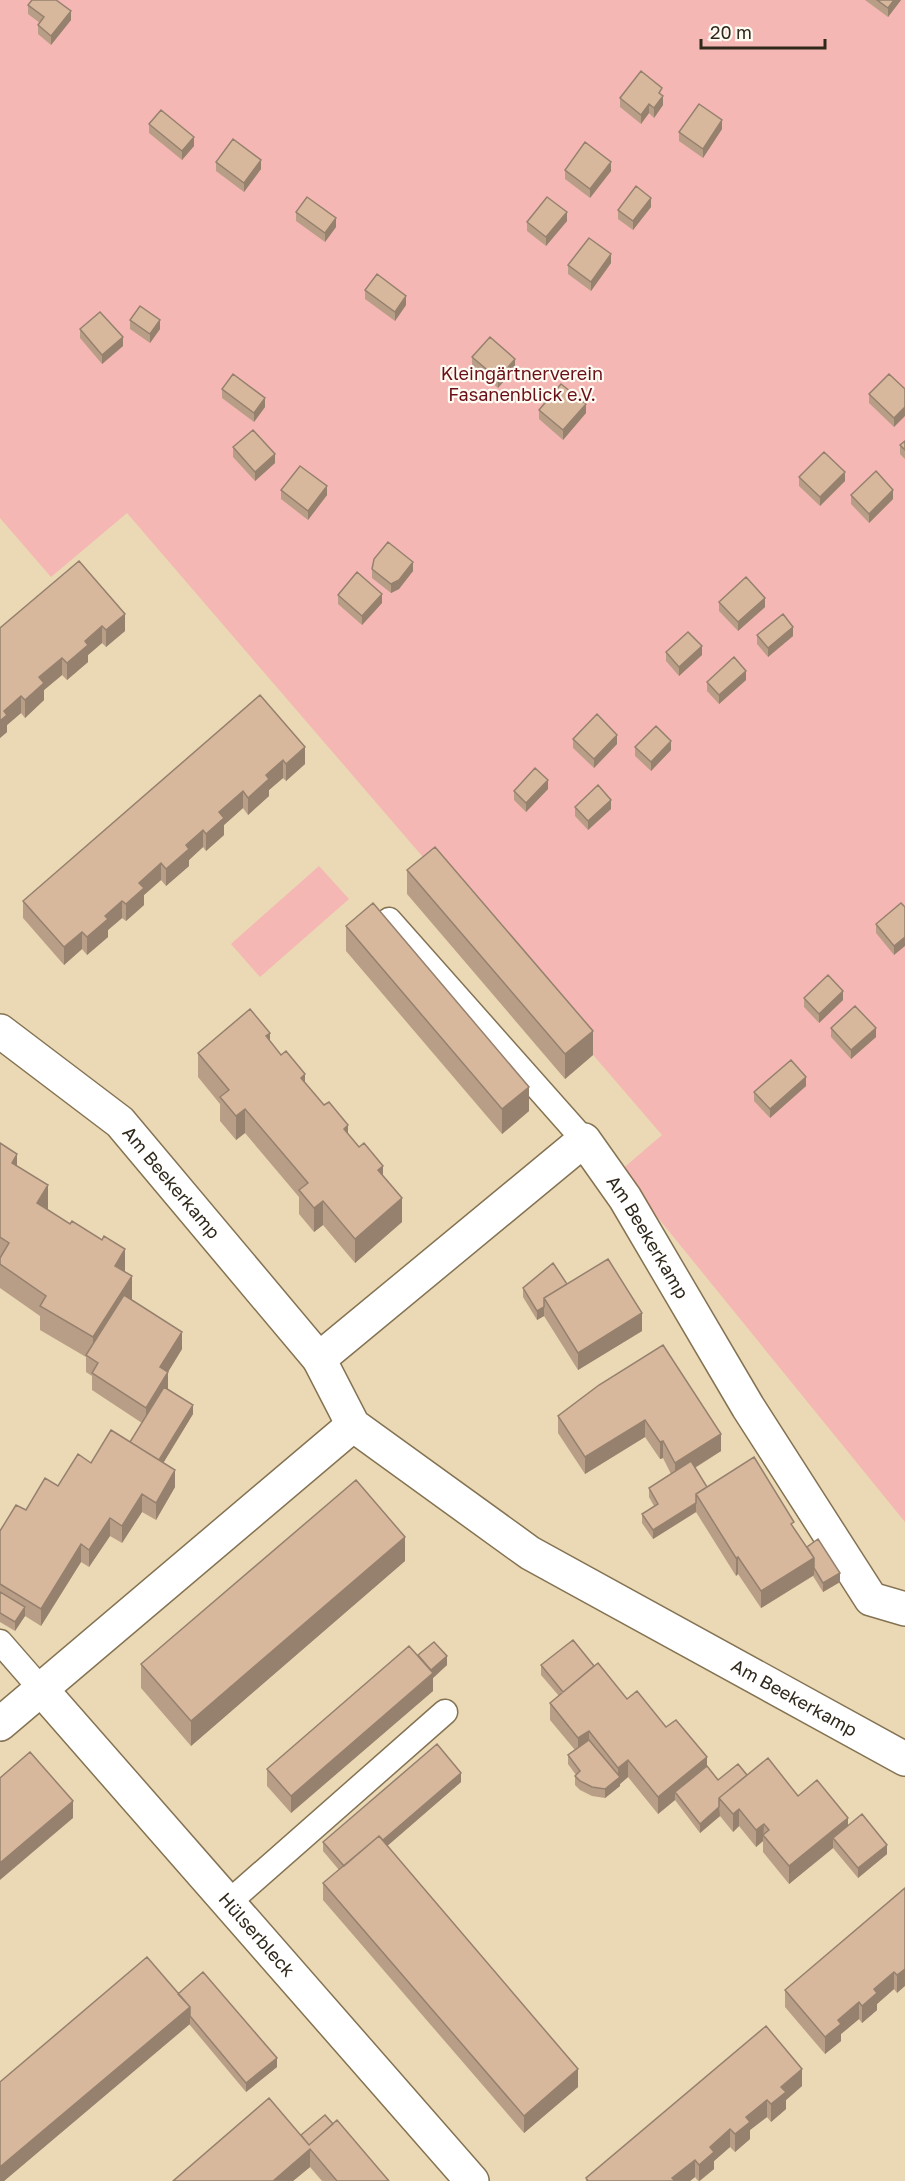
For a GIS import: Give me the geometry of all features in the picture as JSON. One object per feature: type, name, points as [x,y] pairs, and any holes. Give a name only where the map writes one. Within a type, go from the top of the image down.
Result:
[{"type":"street","name":"Am Beekerkamp","points":[[0,1031],[120,1122],[319,1359],[353,1425],[530,1553],[905,1759]]},
{"type":"street","points":[[319,1359],[584,1140]]},
{"type":"street","name":"Am Beekerkamp","points":[[584,1140],[625,1198],[748,1407],[871,1599],[905,1609]]},
{"type":"street","points":[[0,1724],[353,1425]]},
{"type":"street","name":"Hülserbleck","points":[[41,1689],[472,2181]]},
{"type":"lane","points":[[389,920],[584,1140]]},
{"type":"lane","points":[[0,1642],[41,1689]]},
{"type":"lane","points":[[228,1903],[445,1712]]},
{"type":"green space","name":"Kleingärtnerverein Fasanenblick e.V.","points":[[0,0],[905,0],[905,1522],[620,1171],[662,1135],[127,513],[51,577],[0,518]]},
{"type":"green space","points":[[319,866],[349,899],[260,977],[231,944]]},
{"type":"building","points":[[32,0],[56,0],[71,11],[51,36],[38,25],[44,17],[28,5]]},
{"type":"building","points":[[877,0],[894,0],[888,8]]},
{"type":"building","points":[[641,71],[662,88],[659,93],[663,96],[654,108],[649,104],[641,115],[620,98]]},
{"type":"building","points":[[699,104],[722,120],[703,149],[679,132]]},
{"type":"building","points":[[161,110],[194,137],[182,151],[149,124]]},
{"type":"building","points":[[233,139],[261,160],[244,183],[216,162]]},
{"type":"building","points":[[585,142],[611,162],[590,189],[565,170]]},
{"type":"building","points":[[636,186],[651,198],[633,221],[618,210]]},
{"type":"building","points":[[307,197],[336,218],[325,233],[296,212]]},
{"type":"building","points":[[547,197],[567,212],[546,237],[527,222]]},
{"type":"building","points":[[589,238],[611,254],[591,282],[568,265]]},
{"type":"building","points":[[377,274],[406,296],[395,312],[365,290]]},
{"type":"building","points":[[140,306],[160,320],[150,334],[130,320]]},
{"type":"building","points":[[100,312],[123,337],[102,355],[80,329]]},
{"type":"building","points":[[490,337],[515,359],[498,379],[472,357]]},
{"type":"building","points":[[233,374],[265,398],[254,413],[222,389]]},
{"type":"building","points":[[889,374],[905,389],[905,407],[894,418],[869,394]]},
{"type":"building","points":[[561,384],[586,404],[563,430],[539,410]]},
{"type":"building","points":[[253,430],[275,454],[255,472],[233,447]]},
{"type":"building","points":[[824,452],[845,472],[820,497],[799,477]]},
{"type":"building","points":[[300,466],[327,486],[308,511],[281,490]]},
{"type":"building","points":[[876,471],[893,490],[869,514],[851,495]]},
{"type":"building","points":[[388,542],[413,562],[399,580],[391,584],[372,569],[374,559]]},
{"type":"building","points":[[79,561],[125,614],[106,630],[102,626],[85,641],[88,645],[67,663],[62,658],[39,677],[44,683],[25,700],[21,696],[4,711],[7,715],[0,721],[0,628]]},
{"type":"building","points":[[357,572],[382,594],[362,616],[338,595]]},
{"type":"building","points":[[746,577],[765,598],[738,622],[719,602]]},
{"type":"building","points":[[783,614],[793,627],[768,648],[757,635]]},
{"type":"building","points":[[688,632],[702,646],[679,667],[666,652]]},
{"type":"building","points":[[734,657],[746,671],[719,695],[707,682]]},
{"type":"building","points":[[260,695],[305,747],[286,764],[283,760],[266,775],[269,779],[248,798],[243,791],[219,812],[224,818],[206,834],[203,830],[186,845],[189,849],[166,869],[161,863],[139,883],[144,888],[126,904],[122,901],[105,916],[108,919],[87,937],[82,932],[64,947],[23,901]]},
{"type":"building","points":[[597,714],[617,735],[594,759],[573,739]]},
{"type":"building","points":[[656,726],[671,741],[651,762],[635,747]]},
{"type":"building","points":[[535,768],[548,780],[526,803],[514,791]]},
{"type":"building","points":[[598,785],[611,800],[588,821],[575,807]]},
{"type":"building","points":[[435,847],[593,1031],[565,1054],[407,870]]},
{"type":"building","points":[[373,903],[529,1087],[502,1109],[346,926]]},
{"type":"building","points":[[901,903],[905,907],[905,937],[894,946],[876,924]]},
{"type":"building","points":[[828,975],[843,991],[819,1014],[804,998]]},
{"type":"building","points":[[855,1006],[876,1028],[851,1050],[831,1028]]},
{"type":"building","points":[[250,1009],[270,1033],[266,1036],[281,1055],[286,1051],[305,1074],[301,1078],[324,1105],[329,1102],[348,1125],[344,1129],[359,1147],[364,1143],[383,1166],[378,1170],[402,1198],[355,1239],[323,1201],[314,1208],[299,1190],[308,1183],[245,1109],[236,1116],[220,1097],[229,1090],[198,1053]]},
{"type":"building","points":[[791,1060],[806,1077],[770,1109],[754,1092]]},
{"type":"building","points":[[0,1143],[17,1154],[12,1163],[48,1185],[37,1203],[70,1224],[72,1221],[102,1240],[104,1236],[125,1249],[115,1266],[132,1276],[93,1337],[40,1306],[46,1296],[0,1264],[0,1258],[9,1243],[0,1237]]},
{"type":"building","points":[[608,1259],[642,1313],[578,1353],[544,1298]]},
{"type":"building","points":[[553,1263],[567,1284],[544,1298],[544,1307],[537,1311],[523,1288]]},
{"type":"building","points":[[124,1295],[182,1332],[160,1367],[168,1372],[146,1408],[92,1373],[98,1363],[86,1355]]},
{"type":"building","points":[[663,1345],[721,1434],[675,1463],[663,1441],[660,1442],[645,1420],[585,1457],[558,1416],[599,1385]]},
{"type":"building","points":[[164,1387],[193,1405],[159,1460],[130,1442]]},
{"type":"building","points":[[111,1430],[175,1470],[156,1503],[142,1494],[122,1526],[110,1518],[89,1550],[81,1544],[41,1609],[0,1584],[0,1531],[16,1505],[26,1510],[45,1478],[58,1486],[78,1454],[91,1463]]},
{"type":"building","points":[[754,1457],[794,1522],[791,1524],[814,1558],[761,1591],[738,1557],[736,1558],[696,1494]]},
{"type":"building","points":[[691,1461],[707,1487],[696,1494],[696,1503],[653,1530],[642,1514],[658,1504],[649,1488]]},
{"type":"building","points":[[356,1480],[405,1537],[191,1721],[141,1664]]},
{"type":"building","points":[[818,1539],[840,1573],[823,1583],[814,1568],[814,1558],[807,1547]]},
{"type":"building","points":[[0,1592],[25,1607],[15,1622],[0,1613]]},
{"type":"building","points":[[573,1640],[594,1666],[563,1692],[541,1665]]},
{"type":"building","points":[[434,1642],[447,1656],[431,1670],[418,1655]]},
{"type":"building","points":[[409,1646],[433,1673],[291,1796],[267,1769]]},
{"type":"building","points":[[598,1663],[627,1699],[637,1691],[666,1727],[676,1720],[707,1757],[658,1797],[628,1760],[618,1768],[589,1731],[578,1738],[550,1703]]},
{"type":"building","points":[[589,1740],[620,1777],[605,1789],[592,1787],[580,1781],[575,1776],[580,1771],[568,1755]]},
{"type":"building","points":[[437,1744],[461,1773],[383,1840],[379,1836],[344,1866],[323,1842]]},
{"type":"building","points":[[30,1752],[73,1801],[0,1863],[0,1778]]},
{"type":"building","points":[[768,1758],[798,1796],[817,1780],[848,1818],[789,1866],[763,1835],[769,1830],[764,1824],[756,1830],[739,1809],[733,1814],[719,1798]]},
{"type":"building","points":[[738,1764],[747,1775],[719,1798],[719,1807],[700,1824],[675,1792],[707,1766],[718,1780]]},
{"type":"building","points":[[862,1814],[887,1845],[858,1868],[833,1838]]},
{"type":"building","points":[[379,1836],[578,2069],[524,2116],[323,1883]]},
{"type":"building","points":[[905,1888],[905,1969],[897,1975],[894,1972],[874,1989],[877,1993],[862,2006],[859,2002],[838,2020],[841,2024],[825,2037],[785,1990]]},
{"type":"building","points":[[147,1957],[190,2007],[0,2167],[0,2082]]},
{"type":"building","points":[[203,1972],[277,2058],[246,2083],[190,2016],[190,2007],[178,1994]]},
{"type":"building","points":[[766,2026],[802,2069],[781,2087],[786,2092],[771,2104],[767,2100],[746,2117],[750,2122],[735,2134],[730,2129],[710,2147],[714,2152],[699,2165],[695,2160],[672,2178],[675,2181],[588,2181],[586,2178]]},
{"type":"building","points":[[269,2098],[309,2145],[337,2120],[389,2181],[337,2181],[310,2149],[273,2181],[173,2181]]},
{"type":"building","points":[[325,2115],[333,2124],[309,2145],[301,2135]]}]
